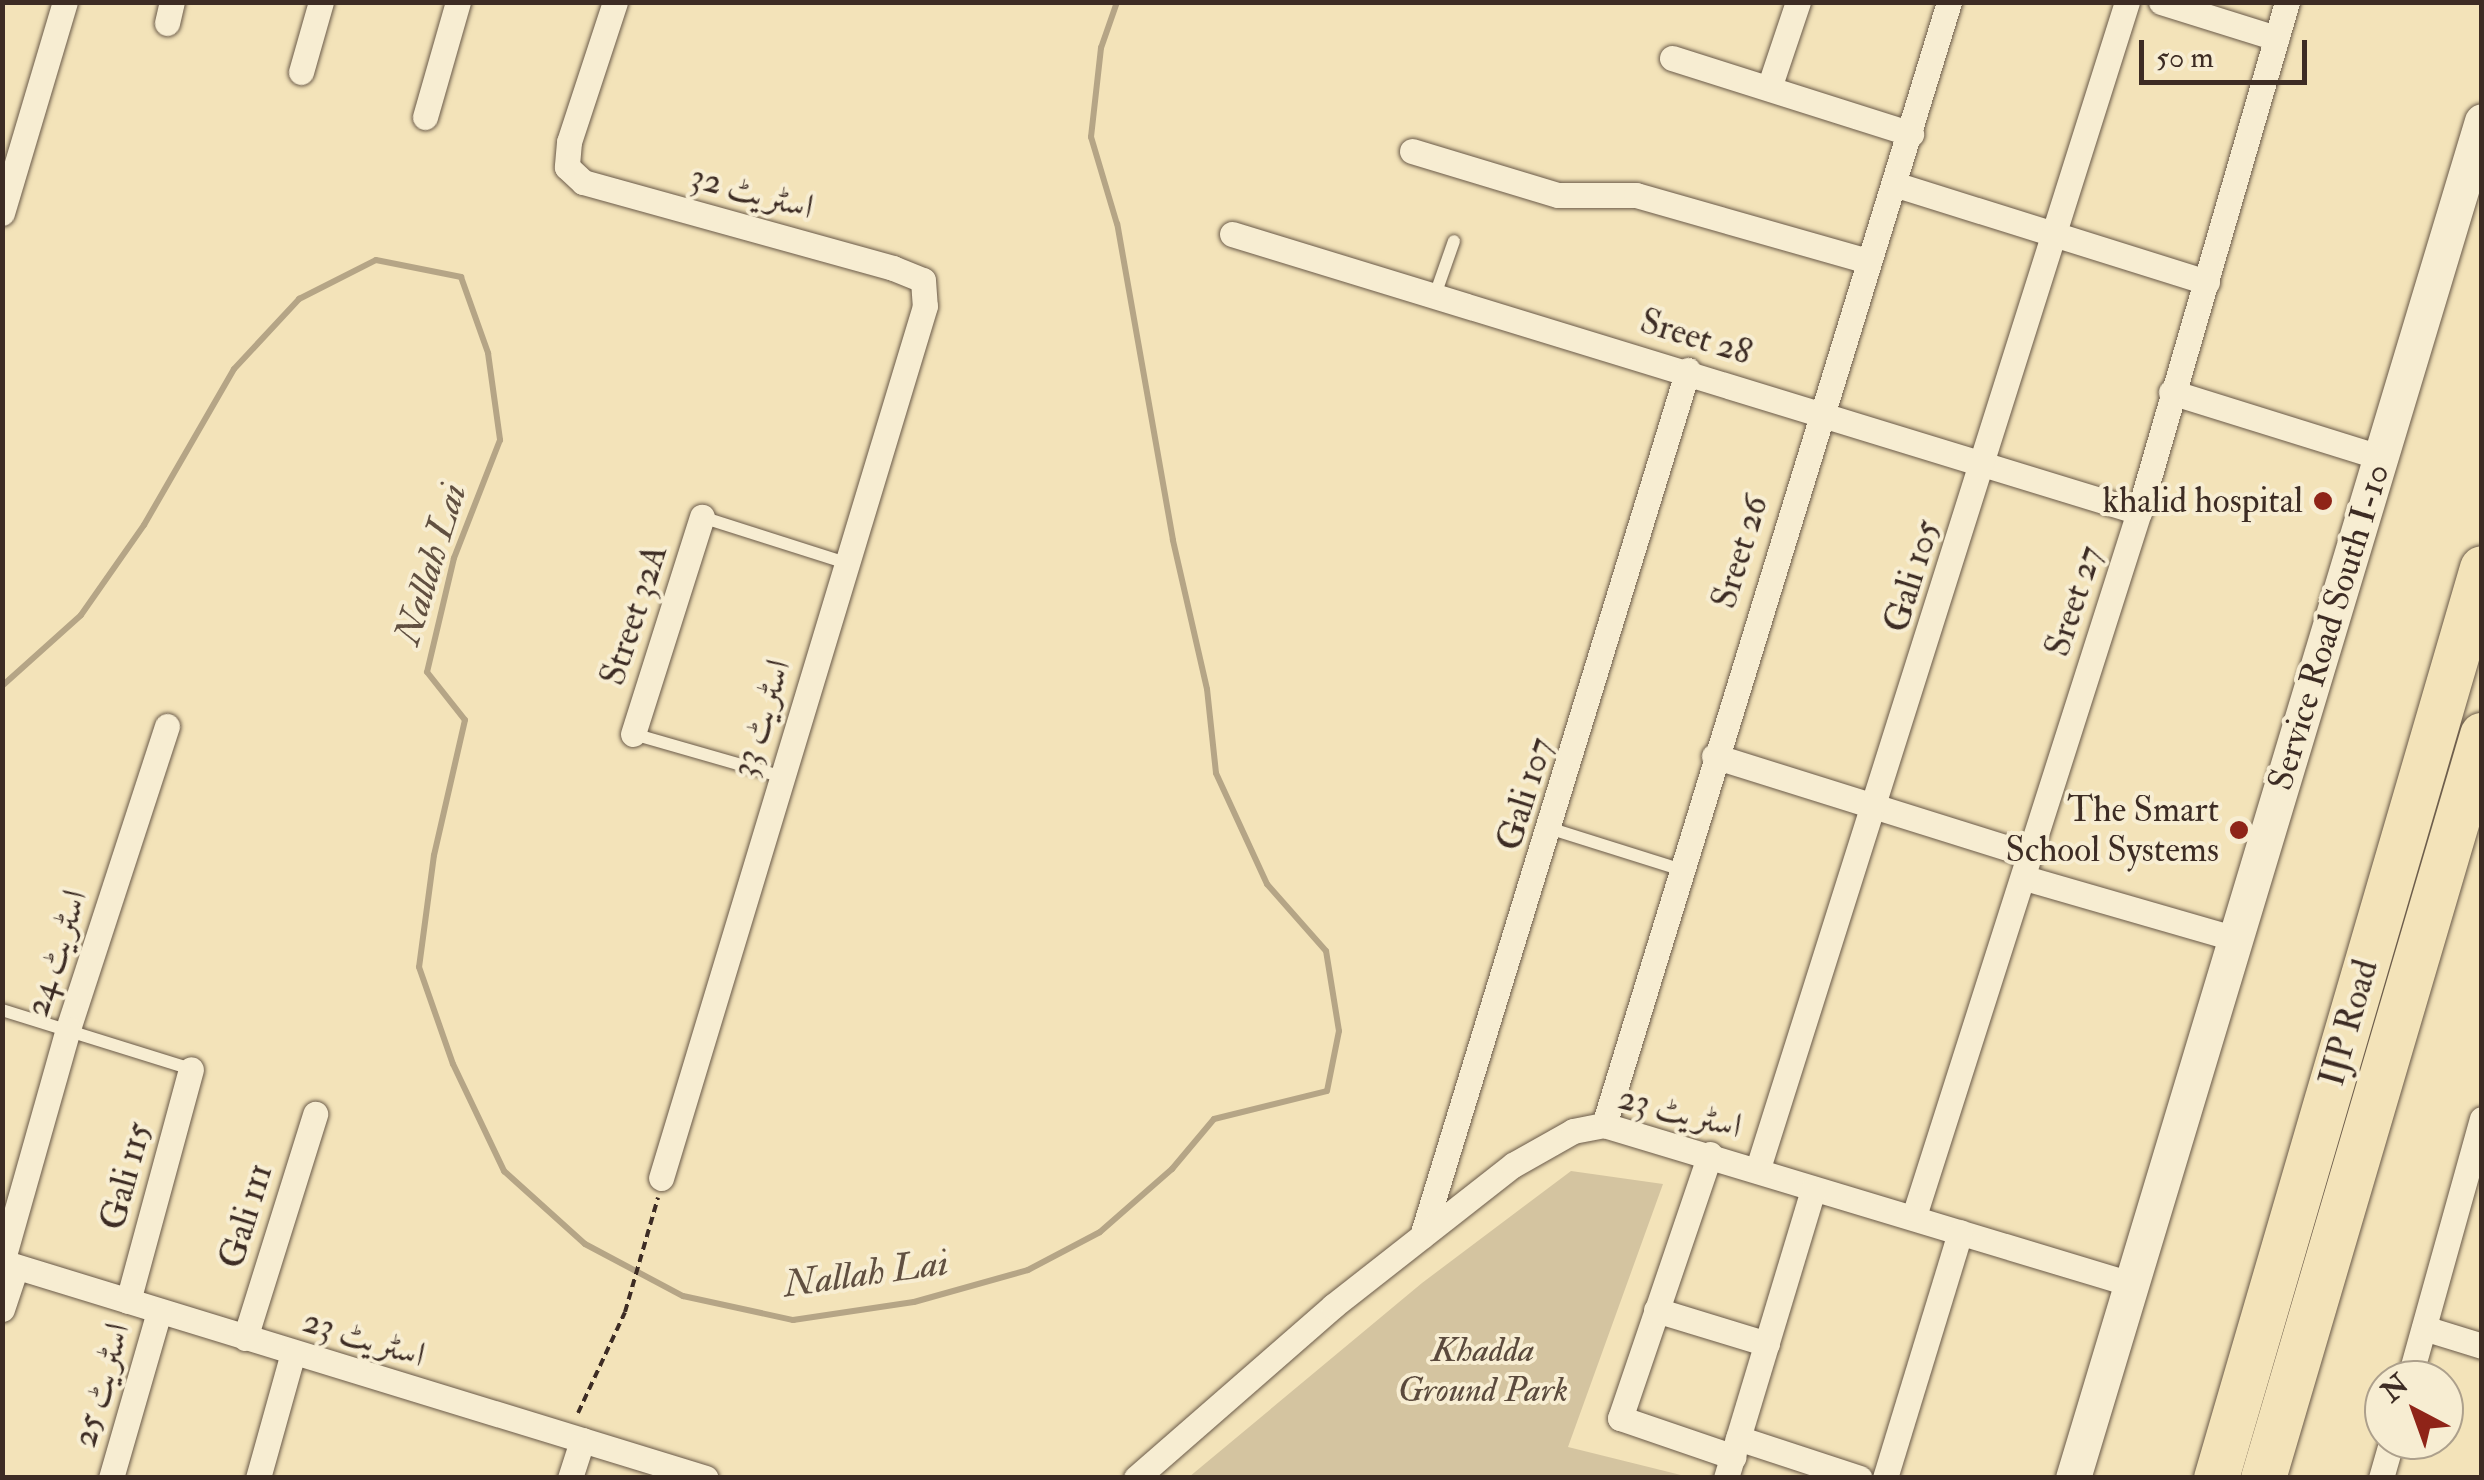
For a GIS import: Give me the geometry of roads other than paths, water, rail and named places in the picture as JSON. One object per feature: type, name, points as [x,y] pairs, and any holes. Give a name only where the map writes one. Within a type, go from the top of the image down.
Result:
[{"type":"highway","name":"IJP Road","points":[[2216,1478],[2482,568]]},
{"type":"highway","name":"IJP Road","points":[[2263,1478],[2482,735]]},
{"type":"highway","points":[[2260,1328],[2304,1340]]},
{"type":"main road","name":"Service Road South I-10","points":[[2073,1478],[2482,121]]},
{"type":"street","points":[[2,214],[65,2]]},
{"type":"street","points":[[300,72],[322,2]]},
{"type":"street","points":[[425,118],[458,2]]},
{"type":"street","name":"اسٹریٹ 32","points":[[615,2],[568,142],[567,167],[583,182],[923,280]]},
{"type":"street","points":[[1769,88],[1798,2]]},
{"type":"street","name":"Sreet 26","points":[[1604,1124],[1679,868],[1950,2]]},
{"type":"street","name":"Gali 105","points":[[1758,1168],[1876,806],[2127,2]]},
{"type":"street","points":[[2160,2],[2276,38]]},
{"type":"street","name":"Sreet 27","points":[[1914,1216],[2139,512],[2287,2]]},
{"type":"street","points":[[1672,58],[1911,134]]},
{"type":"street","points":[[1412,150],[1558,196],[1636,195],[1868,261]]},
{"type":"street","points":[[1894,184],[2207,282]]},
{"type":"street","name":"Sreet 28","points":[[1232,234],[1688,370],[2139,512]]},
{"type":"street","name":"اسٹریٹ 33","points":[[661,1178],[778,776],[848,564],[925,306],[923,280]]},
{"type":"street","name":"Gali 107","points":[[1422,1236],[1552,829],[1688,370]]},
{"type":"street","points":[[2171,392],[2380,457]]},
{"type":"street","name":"Street 32A","points":[[633,734],[702,517]]},
{"type":"street","name":"اسٹریٹ 24","points":[[2,1309],[9,1264],[68,1029],[167,726]]},
{"type":"street","points":[[1714,756],[1876,806],[2027,866],[2236,940]]},
{"type":"street","name":"Gali 115","points":[[128,1300],[191,1069]]},
{"type":"street","name":"Gali 111","points":[[245,1338],[314,1114]]},
{"type":"street","points":[[2415,1360],[2482,1120]]},
{"type":"street","name":"اسٹریٹ 23","points":[[1136,1478],[1422,1236],[1513,1165],[1573,1131],[1604,1124],[2130,1284]]},
{"type":"street","points":[[1710,1154],[1620,1418],[1733,1457],[1860,1478]]},
{"type":"street","points":[[1733,1457],[1813,1188]]},
{"type":"street","points":[[1885,1478],[1960,1232]]},
{"type":"street","name":"اسٹریٹ 23","points":[[9,1264],[706,1478]]},
{"type":"street","points":[[1656,1310],[1767,1344]]},
{"type":"street","name":"اسٹریٹ 25","points":[[111,1478],[159,1312]]},
{"type":"street","points":[[2424,1328],[2482,1346]]},
{"type":"street","points":[[258,1478],[294,1353]]},
{"type":"street","points":[[570,1478],[575,1438]]},
{"type":"lane","points":[[1435,295],[1454,242]]},
{"type":"lane","points":[[702,517],[848,564]]},
{"type":"lane","points":[[633,734],[778,776]]},
{"type":"lane","points":[[1552,829],[1679,868]]},
{"type":"lane","points":[[2,1010],[191,1069]]},
{"type":"waterway","name":"Nallah Lai","points":[[2,686],[81,615],[144,525],[234,369],[299,299],[376,260],[461,277],[488,353],[500,440],[454,558],[427,672],[465,720],[434,855],[419,967],[453,1064],[504,1171],[585,1244],[683,1296],[793,1320],[914,1302],[1028,1270],[1100,1232],[1172,1169],[1214,1119],[1327,1091],[1339,1031],[1326,951],[1267,884],[1216,773],[1207,689],[1173,540],[1117,224],[1091,137],[1101,48],[1117,2]]},
{"type":"place","name":"khalid hospital","points":[[2323,501]]},
{"type":"place","name":"The Smart School Systems","points":[[2239,830]]},
{"type":"park label","name":"Khadda Ground Park","points":[[1483,1370]]}]
